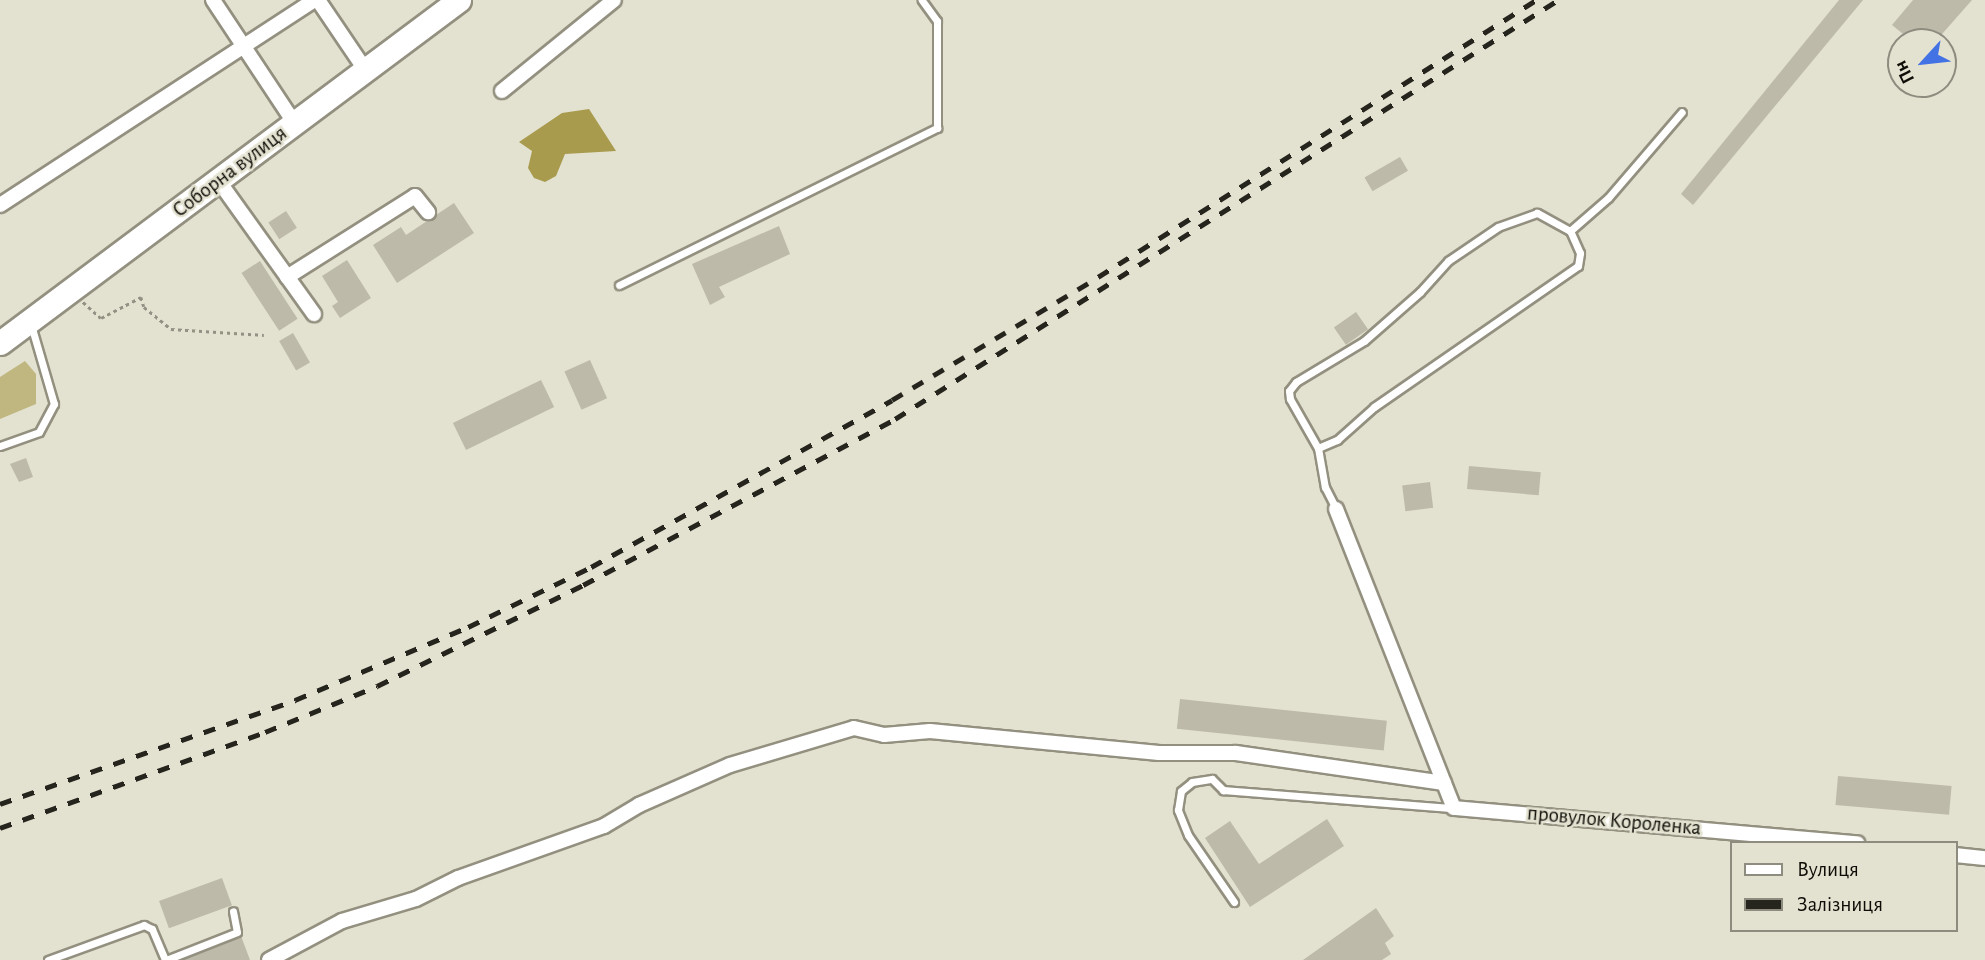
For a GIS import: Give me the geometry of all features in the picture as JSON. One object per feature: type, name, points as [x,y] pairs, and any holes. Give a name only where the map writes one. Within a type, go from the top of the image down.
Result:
[{"type":"main road","name":"Соборна вулиця","points":[[0,343],[460,0]]},
{"type":"street","points":[[213,0],[295,124]]},
{"type":"street","points":[[0,205],[316,0],[366,71]]},
{"type":"street","points":[[502,92],[614,0]]},
{"type":"street","points":[[218,180],[314,314]]},
{"type":"street","points":[[287,277],[415,196],[428,212]]},
{"type":"street","points":[[1336,509],[1454,808]]},
{"type":"street","points":[[269,960],[342,921],[416,899],[458,878],[604,826],[639,805],[730,765],[855,728],[884,736],[930,731],[1159,753],[1236,753],[1444,783]]},
{"type":"street","name":"провулок Короленка","points":[[1454,808],[1834,841]]},
{"type":"street","points":[[1957,855],[1985,859]]},
{"type":"lane","points":[[620,285],[937,128],[937,21],[922,0]]},
{"type":"lane","points":[[1570,231],[1608,198],[1682,112]]},
{"type":"lane","points":[[1318,448],[1338,440],[1374,407],[1578,266],[1580,253],[1570,231],[1537,214],[1498,227],[1448,261],[1420,292],[1364,341],[1296,382],[1289,391],[1290,399],[1318,448],[1325,487],[1336,509]]},
{"type":"lane","points":[[0,446],[39,432],[54,404],[29,321]]},
{"type":"lane","points":[[1234,902],[1188,835],[1178,810],[1181,792],[1192,782],[1212,779],[1223,790],[1454,808]]},
{"type":"lane","points":[[48,960],[144,925],[152,929],[165,960],[237,932],[233,911]]},
{"type":"path","points":[[73,288],[101,318],[141,297],[144,307],[171,329],[264,335]]},
{"type":"shaded area","points":[[589,109],[616,151],[565,154],[556,176],[545,182],[534,178],[528,168],[532,151],[519,142],[562,113]]},
{"type":"shaded area","points":[[25,361],[36,374],[36,404],[0,419],[0,377]]},
{"type":"building","points":[[1839,0],[1863,0],[1693,205],[1681,194]]},
{"type":"building","points":[[1913,0],[1972,0],[1947,28],[1896,28],[1892,25]]},
{"type":"building","points":[[1400,157],[1408,171],[1372,191],[1364,178]]},
{"type":"building","points":[[454,203],[474,233],[397,283],[373,245],[401,227],[406,235]]},
{"type":"building","points":[[286,211],[297,228],[279,239],[268,222]]},
{"type":"building","points":[[779,226],[790,254],[719,287],[725,297],[710,305],[692,264]]},
{"type":"building","points":[[347,260],[371,298],[340,318],[332,306],[338,302],[322,276]]},
{"type":"building","points":[[260,261],[298,319],[279,331],[242,273]]},
{"type":"building","points":[[1356,312],[1368,329],[1346,345],[1334,327]]},
{"type":"building","points":[[293,333],[310,362],[296,370],[279,341]]},
{"type":"building","points":[[590,360],[607,398],[582,410],[564,371]]},
{"type":"building","points":[[541,380],[554,407],[466,450],[453,423]]},
{"type":"building","points":[[26,458],[33,477],[19,482],[10,464]]},
{"type":"building","points":[[1469,466],[1541,472],[1539,495],[1467,489]]},
{"type":"building","points":[[1430,482],[1433,508],[1405,511],[1402,485]]},
{"type":"building","points":[[1180,699],[1387,721],[1384,751],[1177,729]]},
{"type":"building","points":[[1838,776],[1952,786],[1949,815],[1835,805]]},
{"type":"building","points":[[1327,819],[1344,846],[1250,907],[1205,838],[1230,821],[1259,864]]},
{"type":"building","points":[[222,878],[232,905],[169,928],[159,901]]},
{"type":"building","points":[[1376,908],[1394,936],[1385,943],[1391,954],[1382,960],[1303,960]]},
{"type":"building","points":[[241,936],[250,960],[183,960],[239,938]]},
{"type":"railway","points":[[0,804],[295,700],[468,627],[591,567],[892,400],[1098,277],[1536,0]]},
{"type":"railway","points":[[0,828],[265,732],[377,686],[583,585],[895,419],[1558,0]]}]
